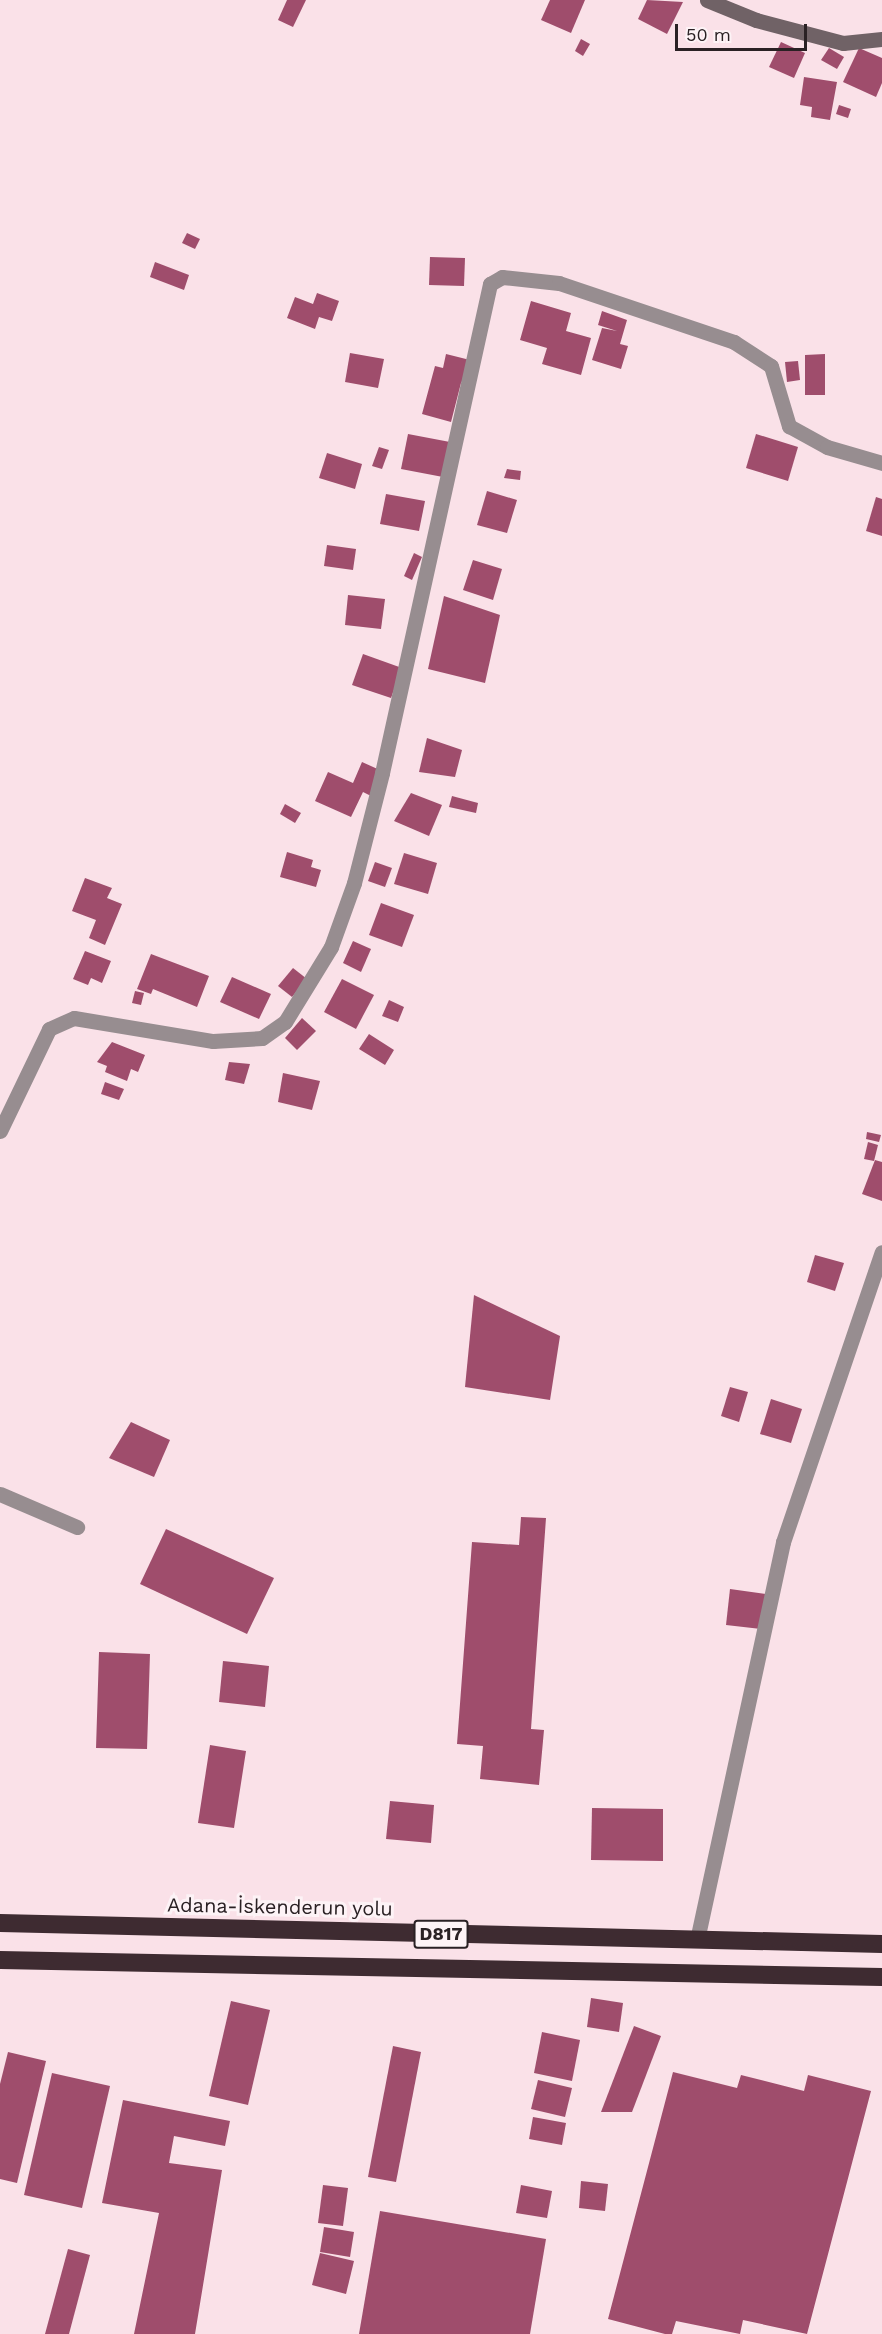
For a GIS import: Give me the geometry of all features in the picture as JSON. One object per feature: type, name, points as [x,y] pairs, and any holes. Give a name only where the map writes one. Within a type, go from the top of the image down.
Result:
[{"type":"highway","name":"Adana-İskenderun yolu","points":[[0,1923],[882,1944]]},
{"type":"highway","name":"D817","points":[[0,1959],[882,1977]]},
{"type":"street","points":[[707,0],[756,20],[843,43],[882,39]]},
{"type":"street","points":[[0,1131],[49,1029],[74,1018],[213,1041],[262,1038],[285,1022],[331,947],[354,883],[382,773],[490,284],[502,277],[559,283],[734,342],[771,366],[789,426],[827,447],[882,463]]},
{"type":"street","points":[[697,1940],[783,1542],[882,1252]]},
{"type":"street","points":[[0,1494],[77,1527]]},
{"type":"building","points":[[287,0],[306,0],[293,27],[278,20]]},
{"type":"building","points":[[550,0],[585,0],[571,33],[541,20]]},
{"type":"building","points":[[647,0],[683,2],[667,34],[638,19]]},
{"type":"building","points":[[581,39],[590,44],[583,56],[575,51]]},
{"type":"building","points":[[781,42],[805,53],[794,78],[769,67]]},
{"type":"building","points":[[829,48],[844,57],[837,69],[821,60]]},
{"type":"building","points":[[859,48],[882,58],[882,83],[876,97],[843,82]]},
{"type":"building","points":[[804,77],[837,82],[830,120],[811,117],[812,107],[800,105]]},
{"type":"building","points":[[839,105],[851,109],[848,118],[836,114]]},
{"type":"building","points":[[187,233],[200,239],[195,249],[182,243]]},
{"type":"building","points":[[430,257],[465,258],[464,286],[429,285]]},
{"type":"building","points":[[155,262],[189,275],[184,290],[150,277]]},
{"type":"building","points":[[317,293],[339,301],[332,321],[319,317],[315,329],[287,318],[295,297],[313,304]]},
{"type":"building","points":[[531,301],[571,313],[566,331],[591,338],[581,375],[542,364],[547,348],[520,340]]},
{"type":"building","points":[[602,311],[627,320],[620,344],[628,346],[621,369],[592,360],[602,328],[617,331],[598,325]]},
{"type":"building","points":[[350,353],[384,359],[378,388],[345,382]]},
{"type":"building","points":[[446,354],[474,361],[461,383],[451,422],[422,414],[435,366],[443,368]]},
{"type":"building","points":[[825,354],[825,395],[805,395],[805,355]]},
{"type":"building","points":[[798,361],[800,380],[787,382],[785,362]]},
{"type":"building","points":[[408,434],[450,442],[443,477],[401,469]]},
{"type":"building","points":[[756,434],[798,447],[788,481],[746,468]]},
{"type":"building","points":[[379,447],[389,450],[382,469],[372,466]]},
{"type":"building","points":[[327,453],[362,464],[355,489],[319,478]]},
{"type":"building","points":[[507,469],[521,471],[520,480],[504,478]]},
{"type":"building","points":[[487,491],[517,500],[507,533],[477,525]]},
{"type":"building","points":[[386,494],[425,501],[419,531],[380,524]]},
{"type":"building","points":[[876,497],[882,499],[882,536],[866,531]]},
{"type":"building","points":[[327,545],[356,549],[353,570],[324,566]]},
{"type":"building","points":[[414,553],[422,557],[412,580],[404,576]]},
{"type":"building","points":[[473,560],[502,569],[493,600],[463,590]]},
{"type":"building","points":[[348,595],[385,599],[381,629],[345,625]]},
{"type":"building","points":[[444,596],[500,615],[485,683],[428,669]]},
{"type":"building","points":[[363,654],[402,668],[391,698],[352,685]]},
{"type":"building","points":[[427,738],[462,750],[455,777],[419,772]]},
{"type":"building","points":[[362,762],[382,771],[371,796],[363,792],[351,817],[315,801],[328,772],[353,783]]},
{"type":"building","points":[[411,793],[442,805],[429,836],[394,821]]},
{"type":"building","points":[[452,796],[478,803],[476,813],[449,807]]},
{"type":"building","points":[[285,804],[301,813],[295,823],[280,814]]},
{"type":"building","points":[[287,852],[313,860],[311,867],[321,870],[316,887],[280,877]]},
{"type":"building","points":[[404,853],[437,863],[428,894],[394,884]]},
{"type":"building","points":[[375,862],[392,868],[385,887],[368,881]]},
{"type":"building","points":[[85,878],[112,888],[107,898],[122,904],[105,945],[89,938],[96,920],[72,911]]},
{"type":"building","points":[[381,903],[414,915],[402,947],[369,935]]},
{"type":"building","points":[[353,941],[371,949],[361,972],[343,963]]},
{"type":"building","points":[[85,951],[111,961],[102,983],[91,978],[88,985],[73,979]]},
{"type":"building","points":[[151,954],[209,976],[197,1007],[153,989],[151,994],[137,989]]},
{"type":"building","points":[[293,968],[307,979],[292,997],[278,986]]},
{"type":"building","points":[[232,977],[271,994],[259,1019],[220,1002]]},
{"type":"building","points":[[342,979],[374,995],[356,1029],[324,1012]]},
{"type":"building","points":[[135,991],[144,993],[141,1005],[132,1003]]},
{"type":"building","points":[[389,1000],[404,1007],[398,1022],[382,1016]]},
{"type":"building","points":[[302,1018],[316,1031],[297,1050],[285,1038]]},
{"type":"building","points":[[369,1034],[394,1050],[385,1065],[359,1049]]},
{"type":"building","points":[[112,1042],[145,1055],[138,1072],[131,1069],[127,1081],[105,1072],[107,1066],[97,1062]]},
{"type":"building","points":[[229,1062],[250,1064],[244,1084],[225,1080]]},
{"type":"building","points":[[283,1073],[320,1081],[312,1110],[278,1102]]},
{"type":"building","points":[[105,1082],[124,1089],[119,1100],[101,1094]]},
{"type":"building","points":[[867,1132],[881,1135],[879,1142],[866,1139]]},
{"type":"building","points":[[868,1142],[878,1145],[874,1161],[864,1159]]},
{"type":"building","points":[[875,1160],[882,1162],[882,1201],[862,1194]]},
{"type":"building","points":[[815,1255],[844,1263],[835,1291],[807,1282]]},
{"type":"building","points":[[474,1295],[560,1336],[550,1400],[465,1387]]},
{"type":"building","points":[[730,1387],[748,1392],[739,1422],[721,1416]]},
{"type":"building","points":[[771,1399],[802,1409],[791,1443],[760,1434]]},
{"type":"building","points":[[131,1422],[170,1440],[154,1477],[109,1458]]},
{"type":"building","points":[[521,1517],[546,1518],[531,1729],[544,1730],[539,1785],[480,1779],[483,1746],[457,1744],[472,1542],[519,1545]]},
{"type":"building","points":[[166,1529],[274,1578],[247,1634],[140,1584]]},
{"type":"building","points":[[730,1589],[766,1594],[761,1629],[726,1625]]},
{"type":"building","points":[[99,1652],[150,1654],[147,1749],[96,1748]]},
{"type":"building","points":[[223,1661],[269,1666],[265,1707],[219,1702]]},
{"type":"building","points":[[210,1745],[246,1751],[234,1828],[198,1823]]},
{"type":"building","points":[[390,1801],[434,1805],[431,1843],[386,1839]]},
{"type":"building","points":[[592,1808],[663,1809],[663,1861],[591,1860]]},
{"type":"building","points":[[591,1998],[623,2003],[619,2032],[587,2027]]},
{"type":"building","points":[[231,2001],[270,2010],[248,2105],[209,2096]]},
{"type":"building","points":[[634,2026],[661,2036],[632,2112],[601,2112]]},
{"type":"building","points":[[542,2032],[580,2040],[572,2081],[534,2073]]},
{"type":"building","points":[[393,2046],[421,2052],[396,2182],[368,2177]]},
{"type":"building","points":[[8,2052],[46,2061],[17,2183],[0,2179],[0,2084]]},
{"type":"building","points":[[673,2072],[737,2088],[741,2075],[804,2091],[808,2075],[871,2091],[807,2334],[743,2320],[740,2334],[676,2321],[672,2334],[665,2334],[608,2319]]},
{"type":"building","points":[[52,2073],[110,2086],[82,2208],[24,2195]]},
{"type":"building","points":[[538,2080],[572,2088],[565,2117],[531,2109]]},
{"type":"building","points":[[123,2100],[230,2121],[225,2146],[174,2136],[169,2163],[222,2170],[195,2334],[134,2334],[159,2213],[102,2203]]},
{"type":"building","points":[[533,2117],[566,2123],[562,2145],[529,2139]]},
{"type":"building","points":[[581,2181],[608,2184],[605,2211],[579,2208]]},
{"type":"building","points":[[323,2185],[348,2188],[343,2226],[318,2223]]},
{"type":"building","points":[[521,2185],[552,2191],[547,2218],[516,2213]]},
{"type":"building","points":[[380,2211],[546,2239],[530,2334],[359,2334]]},
{"type":"building","points":[[324,2227],[354,2232],[350,2257],[320,2252]]},
{"type":"building","points":[[68,2249],[90,2255],[69,2334],[45,2334]]},
{"type":"building","points":[[320,2253],[354,2261],[346,2294],[312,2285]]}]
